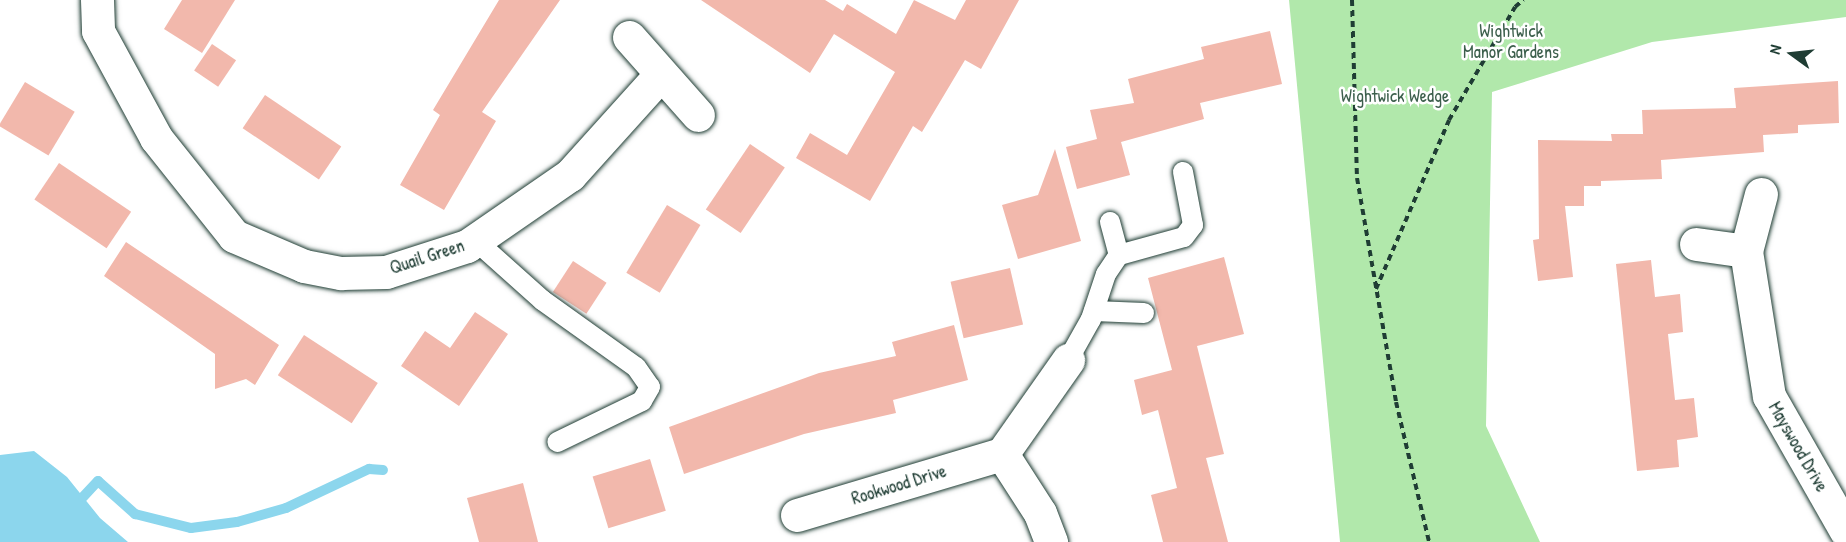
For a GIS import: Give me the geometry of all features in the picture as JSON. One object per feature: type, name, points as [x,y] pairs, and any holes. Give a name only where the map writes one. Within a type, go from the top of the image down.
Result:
[{"type":"street","name":"Quail Green","points":[[97,0],[98,32],[156,138],[234,236],[304,266],[341,273],[386,272],[475,240],[570,175],[660,75]]},
{"type":"street","points":[[629,37],[660,75],[698,115]]},
{"type":"street","name":"Mayswood Drive","points":[[1761,195],[1746,252],[1769,396],[1846,531]]},
{"type":"street","points":[[1696,244],[1746,252]]},
{"type":"street","points":[[1051,542],[1040,513],[1002,454],[1068,360]]},
{"type":"street","name":"Rookwood Drive","points":[[797,515],[1002,454]]},
{"type":"lane","points":[[1068,360],[1094,311],[1106,273],[1119,255],[1184,237],[1193,225],[1183,172]]},
{"type":"lane","points":[[1110,222],[1119,255]]},
{"type":"lane","points":[[475,240],[542,300],[636,367],[650,387],[642,401],[557,442]]},
{"type":"lane","points":[[1094,311],[1144,313]]},
{"type":"path","points":[[1352,0],[1357,178],[1396,402],[1429,542]]},
{"type":"path","points":[[1376,289],[1449,120],[1515,7],[1523,0]]},
{"type":"green space","name":"Wightwick Wedge","points":[[1289,0],[1846,0],[1846,17],[1652,42],[1492,92],[1486,426],[1540,542],[1340,542]]},
{"type":"water","points":[[34,451],[67,477],[100,518],[128,542],[0,542],[0,455]]},
{"type":"building","points":[[182,0],[235,0],[202,53],[164,29]]},
{"type":"building","points":[[499,0],[560,0],[482,112],[496,121],[444,210],[400,185],[440,115],[433,110]]},
{"type":"building","points":[[701,0],[825,0],[843,11],[847,4],[896,34],[914,0],[955,20],[966,0],[1019,0],[981,69],[965,60],[922,132],[913,126],[870,201],[796,158],[810,133],[847,155],[895,72],[834,34],[810,73]]},
{"type":"building","points":[[1270,31],[1282,84],[1200,103],[1204,119],[1121,142],[1130,175],[1077,189],[1066,147],[1097,139],[1090,110],[1134,103],[1128,79],[1204,59],[1201,47]]},
{"type":"building","points":[[212,44],[236,60],[218,87],[194,71]]},
{"type":"building","points":[[1838,81],[1839,123],[1798,125],[1798,133],[1763,135],[1764,152],[1661,160],[1662,179],[1601,181],[1601,186],[1584,186],[1584,206],[1565,206],[1573,277],[1538,281],[1533,240],[1539,239],[1538,140],[1612,141],[1611,134],[1643,134],[1642,110],[1736,108],[1734,88]]},
{"type":"building","points":[[25,82],[75,112],[48,156],[0,126]]},
{"type":"building","points":[[265,95],[341,146],[319,180],[243,128]]},
{"type":"building","points":[[750,144],[785,167],[741,233],[706,209]]},
{"type":"building","points":[[1055,149],[1081,241],[1018,259],[1002,205],[1038,195]]},
{"type":"building","points":[[59,163],[131,212],[107,248],[34,199]]},
{"type":"building","points":[[667,205],[700,225],[660,293],[626,273]]},
{"type":"building","points":[[126,242],[279,345],[255,385],[246,379],[215,389],[215,354],[104,276]]},
{"type":"building","points":[[1224,257],[1244,334],[1197,346],[1224,454],[1206,458],[1228,542],[1163,542],[1151,495],[1177,488],[1158,410],[1142,415],[1134,380],[1172,370],[1148,278]]},
{"type":"building","points":[[1651,260],[1655,297],[1680,294],[1683,332],[1668,334],[1675,400],[1694,398],[1698,437],[1677,440],[1679,467],[1637,471],[1616,264]]},
{"type":"building","points":[[573,261],[607,283],[586,314],[553,292]]},
{"type":"building","points":[[1010,268],[1023,325],[964,338],[951,282]]},
{"type":"building","points":[[475,312],[508,334],[459,406],[401,366],[425,331],[450,348]]},
{"type":"building","points":[[954,325],[968,380],[893,400],[896,413],[804,434],[684,474],[669,427],[819,373],[896,356],[892,342]]},
{"type":"building","points":[[304,335],[378,383],[352,423],[278,375]]},
{"type":"building","points":[[650,459],[666,511],[608,528],[593,477]]},
{"type":"building","points":[[523,483],[538,542],[479,542],[467,498]]},
{"type":"waterway","points":[[83,497],[98,481],[135,514],[191,528],[237,522],[286,508],[369,469],[383,470]]},
{"type":"park label","name":"Wightwick Manor Gardens","points":[[1511,42]]}]
